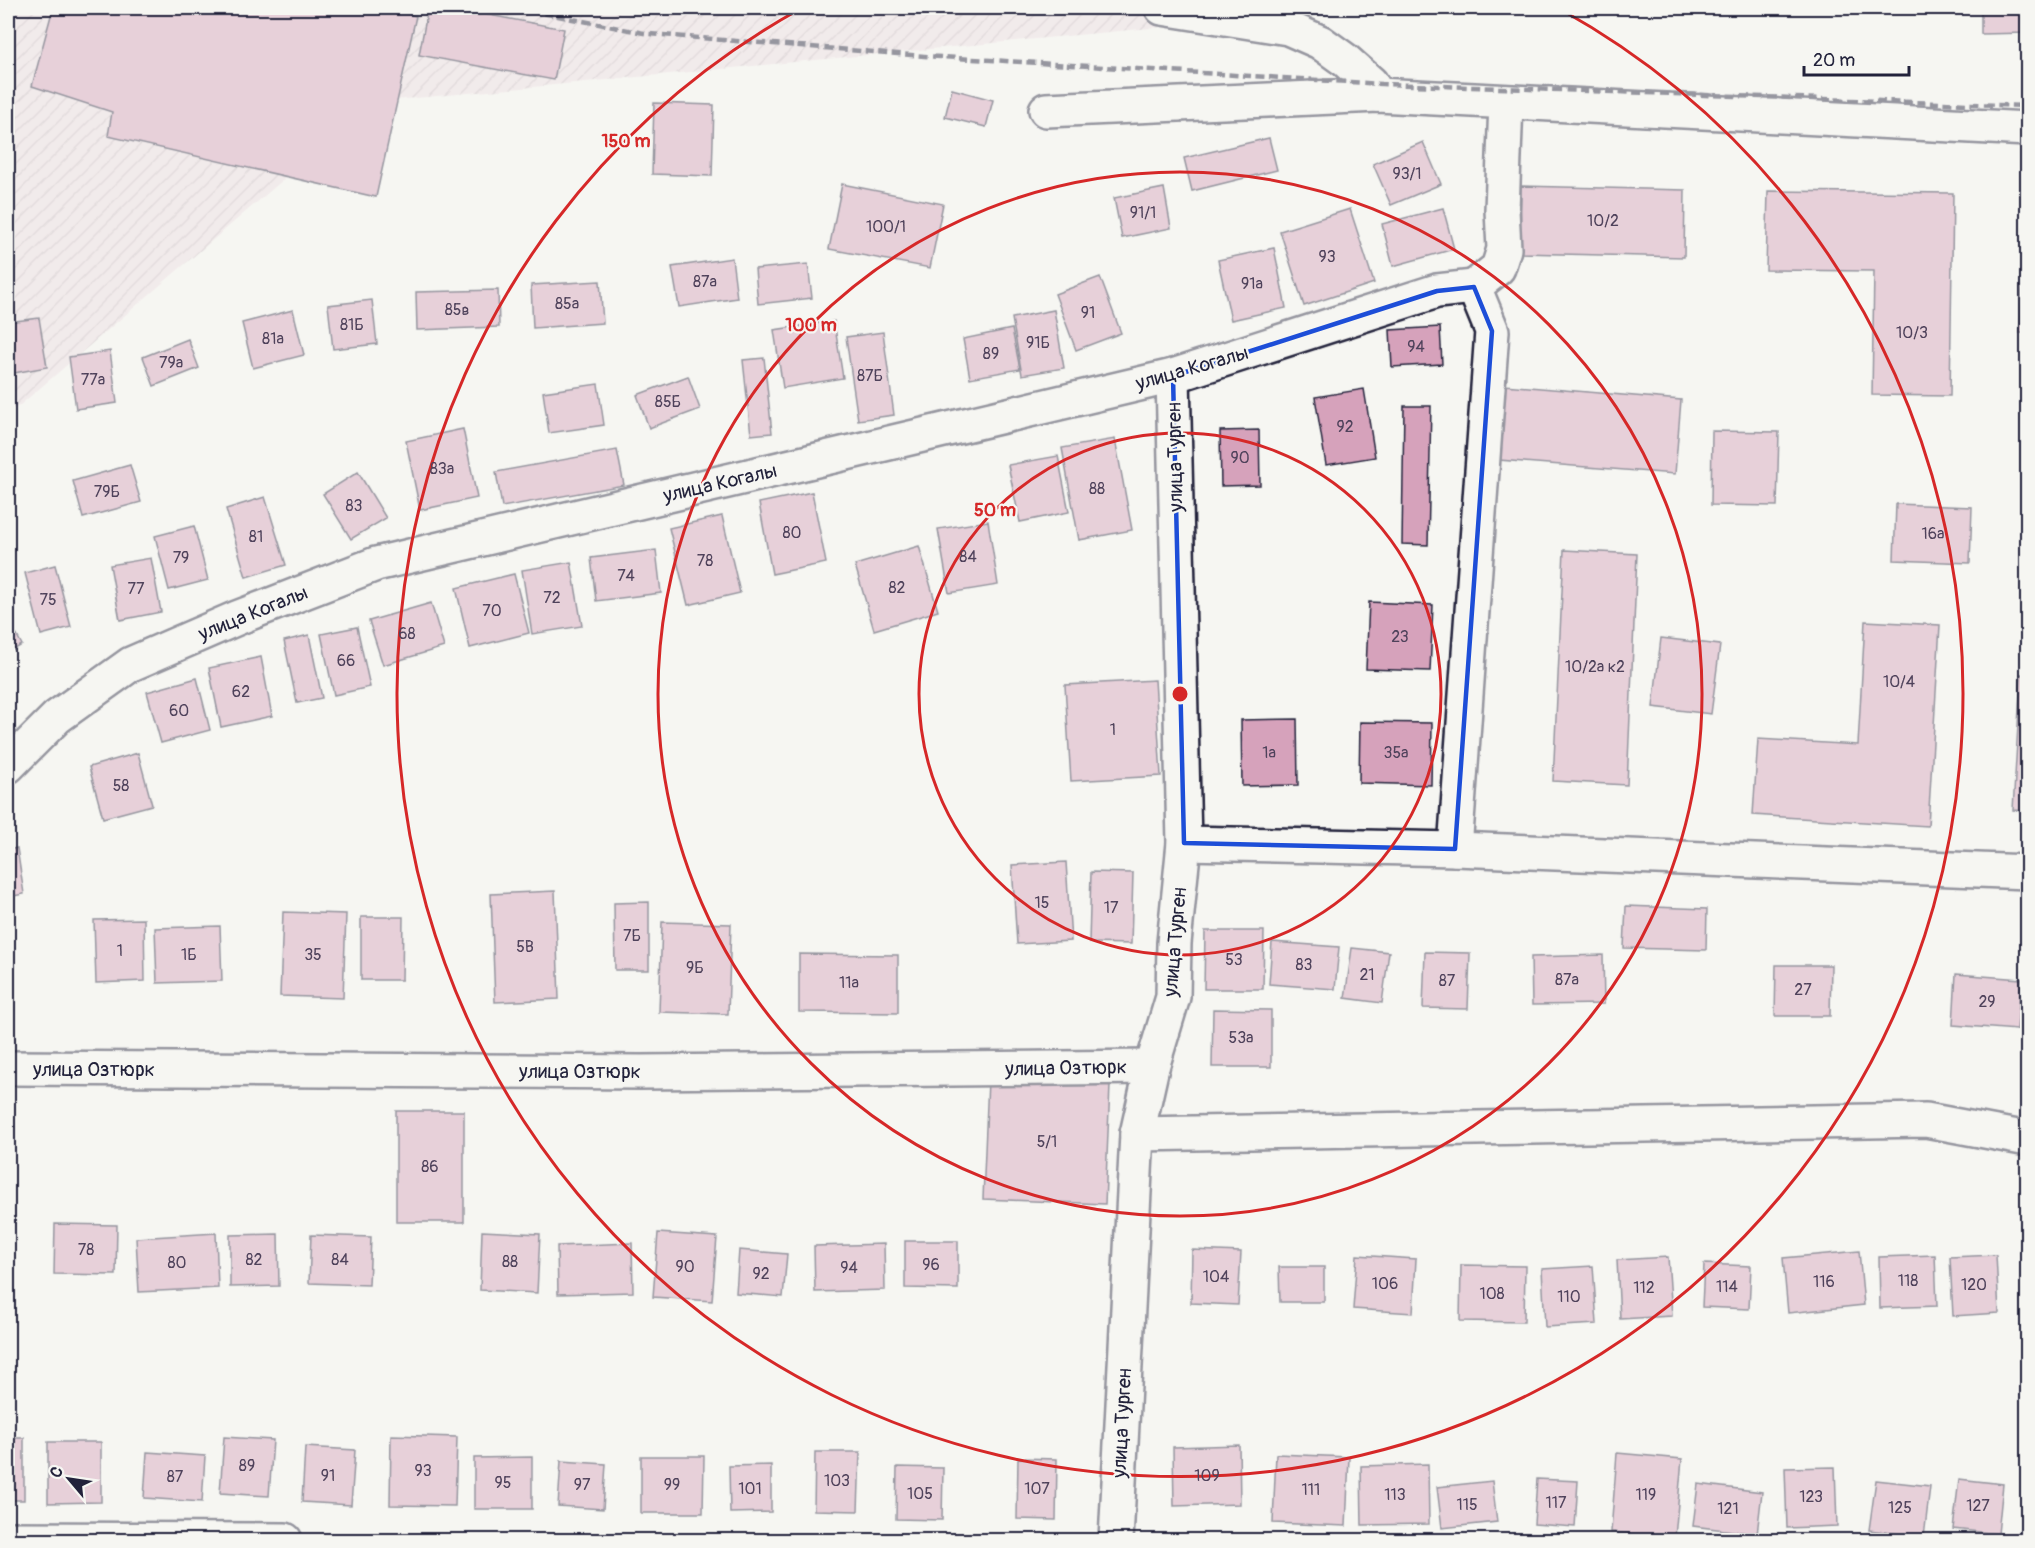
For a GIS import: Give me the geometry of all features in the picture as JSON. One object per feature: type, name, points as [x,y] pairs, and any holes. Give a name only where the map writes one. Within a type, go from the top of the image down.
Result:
[{"type":"street","points":[[1162,8],[1288,28],[1320,42],[1337,54],[1371,83],[1378,95]]},
{"type":"street","points":[[1046,110],[1378,95],[2028,129]]},
{"type":"street","points":[[1455,849],[1492,331],[1474,287],[1498,268],[1504,249],[1502,210],[1506,102]]},
{"type":"street","name":"улица Когалы","points":[[8,766],[57,717],[131,664],[237,618],[376,564],[1173,376],[1437,291],[1474,287]]},
{"type":"street","name":"улица Турген","points":[[1116,1540],[1137,1134],[1152,1067],[1173,997],[1174,943],[1184,843],[1173,376]]},
{"type":"street","points":[[1184,843],[1455,849],[2028,872]]},
{"type":"street","name":"улица Озтюрк","points":[[8,1068],[641,1072],[1152,1067]]},
{"type":"street","points":[[1137,1134],[1926,1120],[2028,1139]]},
{"type":"street","points":[[8,1539],[285,1540]]},
{"type":"highlighted area","points":[[1474,287],[1492,331],[1455,849],[1184,843],[1173,376],[1437,291]]},
{"type":"shaded area","points":[[8,8],[1360,8],[374,102],[19,406],[8,411]]},
{"type":"building","points":[[53,8],[383,8],[416,16],[376,197],[108,136],[112,112],[32,86]]},
{"type":"building","points":[[428,8],[452,8],[564,29],[554,80],[419,55]]},
{"type":"building","points":[[1981,8],[2028,8],[2028,33],[1981,34]]},
{"type":"building","points":[[952,89],[993,100],[986,127],[945,117]]},
{"type":"building","points":[[654,103],[714,105],[712,176],[652,174]]},
{"type":"building","points":[[1269,138],[1277,170],[1192,191],[1184,158]]},
{"type":"building","points":[[1423,142],[1441,184],[1391,205],[1373,164]]},
{"type":"building","points":[[842,184],[943,204],[930,268],[829,249]]},
{"type":"building","points":[[1521,186],[1685,190],[1684,257],[1520,253]]},
{"type":"building","points":[[1164,188],[1171,228],[1122,238],[1114,198]]},
{"type":"building","points":[[1768,191],[1953,193],[1950,396],[1872,395],[1874,271],[1766,270]]},
{"type":"building","points":[[2026,196],[2028,196],[2028,333],[2020,333]]},
{"type":"building","points":[[1443,208],[1454,249],[1393,266],[1382,224]]},
{"type":"building","points":[[1350,209],[1374,283],[1304,306],[1280,231]]},
{"type":"building","points":[[1274,248],[1286,308],[1231,320],[1218,260]]},
{"type":"building","points":[[732,258],[737,298],[679,307],[672,267]]},
{"type":"building","points":[[808,264],[812,298],[758,304],[755,269]]},
{"type":"building","points":[[1100,277],[1121,333],[1076,350],[1055,294]]},
{"type":"building","points":[[600,281],[603,323],[533,328],[531,285]]},
{"type":"building","points":[[498,290],[499,327],[417,330],[416,292]]},
{"type":"building","points":[[372,300],[377,344],[333,349],[328,305]]},
{"type":"building","points":[[293,310],[304,355],[253,368],[242,323]]},
{"type":"building","points":[[1054,310],[1064,368],[1022,375],[1012,318]]},
{"type":"building","points":[[39,318],[47,367],[8,374],[8,322]]},
{"type":"building","points":[[834,321],[843,378],[783,388],[774,330]]},
{"type":"building","points":[[1440,327],[1442,364],[1392,367],[1390,330]]},
{"type":"building","points":[[1012,329],[1020,369],[970,378],[963,339]]},
{"type":"building","points":[[883,332],[894,415],[858,420],[846,337]]},
{"type":"building","points":[[188,339],[199,368],[154,386],[143,357]]},
{"type":"building","points":[[110,351],[117,403],[76,409],[69,357]]},
{"type":"building","points":[[764,358],[772,433],[751,435],[743,360]]},
{"type":"building","points":[[688,376],[700,409],[649,428],[637,395]]},
{"type":"building","points":[[598,384],[604,425],[549,433],[543,392]]},
{"type":"building","points":[[1504,385],[1681,400],[1675,474],[1499,460]]},
{"type":"building","points":[[1364,389],[1375,457],[1326,465],[1315,397]]},
{"type":"building","points":[[1404,406],[1431,406],[1428,545],[1402,544]]},
{"type":"building","points":[[463,429],[477,498],[420,510],[406,441]]},
{"type":"building","points":[[1259,430],[1260,485],[1221,486],[1220,431]]},
{"type":"building","points":[[1712,431],[1779,432],[1777,506],[1711,505]]},
{"type":"building","points":[[1115,439],[1132,530],[1079,540],[1062,448]]},
{"type":"building","points":[[617,450],[624,485],[502,507],[496,472]]},
{"type":"building","points":[[1058,456],[1069,512],[1020,522],[1008,465]]},
{"type":"building","points":[[130,465],[141,502],[83,518],[73,481]]},
{"type":"building","points":[[358,472],[386,518],[351,539],[323,494]]},
{"type":"building","points":[[812,492],[826,563],[772,574],[759,503]]},
{"type":"building","points":[[265,497],[286,565],[246,577],[226,509]]},
{"type":"building","points":[[1896,504],[1972,507],[1970,563],[1894,560]]},
{"type":"building","points":[[722,516],[740,593],[688,605],[669,528]]},
{"type":"building","points":[[988,521],[998,585],[949,593],[938,529]]},
{"type":"building","points":[[194,526],[208,580],[169,590],[155,536]]},
{"type":"building","points":[[919,546],[938,611],[874,630],[855,565]]},
{"type":"building","points":[[656,550],[661,593],[596,601],[591,558]]},
{"type":"building","points":[[1564,550],[1637,554],[1627,785],[1553,781]]},
{"type":"building","points":[[151,558],[161,612],[120,620],[110,565]]},
{"type":"building","points":[[571,562],[582,626],[532,634],[522,570]]},
{"type":"building","points":[[55,565],[71,627],[41,635],[25,573]]},
{"type":"building","points":[[514,574],[529,633],[470,648],[456,588]]},
{"type":"building","points":[[1369,602],[1433,605],[1430,671],[1366,669]]},
{"type":"building","points":[[431,603],[444,647],[383,665],[369,621]]},
{"type":"building","points":[[8,619],[22,645],[8,653]]},
{"type":"building","points":[[1865,621],[1940,625],[1928,826],[1753,815],[1758,739],[1858,745]]},
{"type":"building","points":[[357,627],[370,687],[334,695],[321,634]]},
{"type":"building","points":[[309,635],[322,698],[297,703],[284,641]]},
{"type":"building","points":[[1661,638],[1720,645],[1711,714],[1653,707]]},
{"type":"building","points":[[261,657],[272,716],[221,727],[209,668]]},
{"type":"building","points":[[2021,674],[2028,675],[2028,811],[2013,810]]},
{"type":"building","points":[[197,678],[210,730],[161,743],[147,692]]},
{"type":"building","points":[[1155,680],[1161,776],[1071,781],[1065,685]]},
{"type":"building","points":[[1297,719],[1298,785],[1242,786],[1241,720]]},
{"type":"building","points":[[1360,722],[1432,723],[1431,785],[1359,783]]},
{"type":"building","points":[[138,753],[152,805],[103,818],[89,767]]},
{"type":"building","points":[[17,848],[24,894],[8,897],[8,850]]},
{"type":"building","points":[[1066,862],[1071,941],[1017,944],[1012,865]]},
{"type":"building","points":[[1091,872],[1133,873],[1131,944],[1089,943]]},
{"type":"building","points":[[555,891],[559,999],[495,1002],[491,894]]},
{"type":"building","points":[[649,902],[649,970],[615,970],[614,903]]},
{"type":"building","points":[[1626,906],[1707,909],[1706,950],[1624,948]]},
{"type":"building","points":[[283,912],[346,914],[343,998],[280,996]]},
{"type":"building","points":[[361,917],[403,917],[402,980],[361,980]]},
{"type":"building","points":[[144,919],[145,981],[96,983],[94,920]]},
{"type":"building","points":[[662,922],[731,924],[728,1014],[659,1012]]},
{"type":"building","points":[[220,926],[222,981],[157,983],[155,928]]},
{"type":"building","points":[[1205,931],[1264,931],[1263,989],[1204,989]]},
{"type":"building","points":[[1272,942],[1339,947],[1335,989],[1269,984]]},
{"type":"building","points":[[1352,948],[1389,952],[1382,1003],[1345,998]]},
{"type":"building","points":[[1425,952],[1470,953],[1468,1009],[1423,1008]]},
{"type":"building","points":[[799,954],[898,955],[898,1013],[799,1012]]},
{"type":"building","points":[[1603,955],[1604,1004],[1532,1005],[1531,957]]},
{"type":"building","points":[[1776,965],[1831,965],[1830,1016],[1775,1016]]},
{"type":"building","points":[[1956,974],[2021,979],[2017,1030],[1953,1025]]},
{"type":"building","points":[[1213,1009],[1271,1010],[1271,1067],[1212,1067]]},
{"type":"building","points":[[988,1080],[1110,1085],[1105,1204],[983,1199]]},
{"type":"building","points":[[396,1111],[464,1111],[464,1222],[396,1222]]},
{"type":"building","points":[[55,1224],[117,1225],[116,1275],[54,1274]]},
{"type":"building","points":[[482,1231],[540,1234],[537,1293],[480,1290]]},
{"type":"building","points":[[216,1233],[218,1288],[139,1292],[136,1238]]},
{"type":"building","points":[[658,1233],[717,1237],[712,1301],[653,1297]]},
{"type":"building","points":[[278,1234],[279,1286],[230,1287],[230,1235]]},
{"type":"building","points":[[311,1235],[371,1237],[369,1285],[309,1283]]},
{"type":"building","points":[[905,1241],[958,1241],[958,1289],[905,1288]]},
{"type":"building","points":[[632,1243],[633,1292],[558,1294],[557,1246]]},
{"type":"building","points":[[884,1244],[885,1290],[815,1292],[814,1246]]},
{"type":"building","points":[[739,1250],[787,1254],[783,1297],[736,1293]]},
{"type":"building","points":[[1192,1250],[1241,1252],[1238,1305],[1191,1303]]},
{"type":"building","points":[[1859,1251],[1864,1305],[1788,1313],[1783,1258]]},
{"type":"building","points":[[1357,1255],[1416,1259],[1413,1313],[1353,1309]]},
{"type":"building","points":[[1935,1255],[1937,1306],[1880,1308],[1879,1257]]},
{"type":"building","points":[[1996,1255],[1999,1313],[1953,1316],[1950,1257]]},
{"type":"building","points":[[1668,1257],[1672,1316],[1620,1319],[1617,1260]]},
{"type":"building","points":[[1704,1264],[1751,1266],[1749,1309],[1702,1307]]},
{"type":"building","points":[[1461,1265],[1525,1266],[1524,1322],[1460,1321]]},
{"type":"building","points":[[1593,1266],[1597,1324],[1545,1327],[1542,1269]]},
{"type":"building","points":[[1279,1267],[1324,1267],[1324,1302],[1280,1302]]},
{"type":"building","points":[[391,1435],[457,1437],[455,1506],[390,1505]]},
{"type":"building","points":[[224,1437],[273,1440],[269,1496],[220,1493]]},
{"type":"building","points":[[8,1438],[24,1438],[24,1500],[8,1500]]},
{"type":"building","points":[[48,1442],[101,1442],[101,1502],[48,1503]]},
{"type":"building","points":[[1239,1445],[1240,1504],[1174,1506],[1173,1447]]},
{"type":"building","points":[[305,1447],[355,1450],[351,1505],[302,1502]]},
{"type":"building","points":[[147,1452],[205,1456],[202,1502],[144,1498]]},
{"type":"building","points":[[815,1452],[860,1452],[858,1511],[814,1510]]},
{"type":"building","points":[[1617,1453],[1682,1459],[1675,1537],[1611,1532]]},
{"type":"building","points":[[1276,1454],[1349,1457],[1346,1526],[1273,1523]]},
{"type":"building","points":[[641,1456],[704,1456],[703,1513],[641,1513]]},
{"type":"building","points":[[532,1457],[532,1509],[474,1509],[474,1458]]},
{"type":"building","points":[[1018,1458],[1057,1459],[1056,1520],[1017,1519]]},
{"type":"building","points":[[561,1461],[606,1464],[603,1509],[558,1506]]},
{"type":"building","points":[[1428,1464],[1429,1524],[1362,1525],[1361,1466]]},
{"type":"building","points":[[771,1465],[771,1512],[730,1513],[729,1466]]},
{"type":"building","points":[[897,1467],[943,1468],[942,1520],[896,1519]]},
{"type":"building","points":[[1835,1467],[1837,1526],[1787,1528],[1785,1468]]},
{"type":"building","points":[[1537,1479],[1578,1481],[1575,1527],[1534,1524]]},
{"type":"building","points":[[1959,1479],[2003,1484],[1998,1534],[1953,1529]]},
{"type":"building","points":[[1876,1480],[1930,1486],[1924,1537],[1869,1530]]},
{"type":"building","points":[[1492,1481],[1497,1522],[1442,1528],[1437,1487]]},
{"type":"building","points":[[1698,1484],[1762,1492],[1757,1534],[1693,1526]]},
{"type":"railway","points":[[517,8],[649,34],[924,56],[1382,84],[2028,106]]}]
